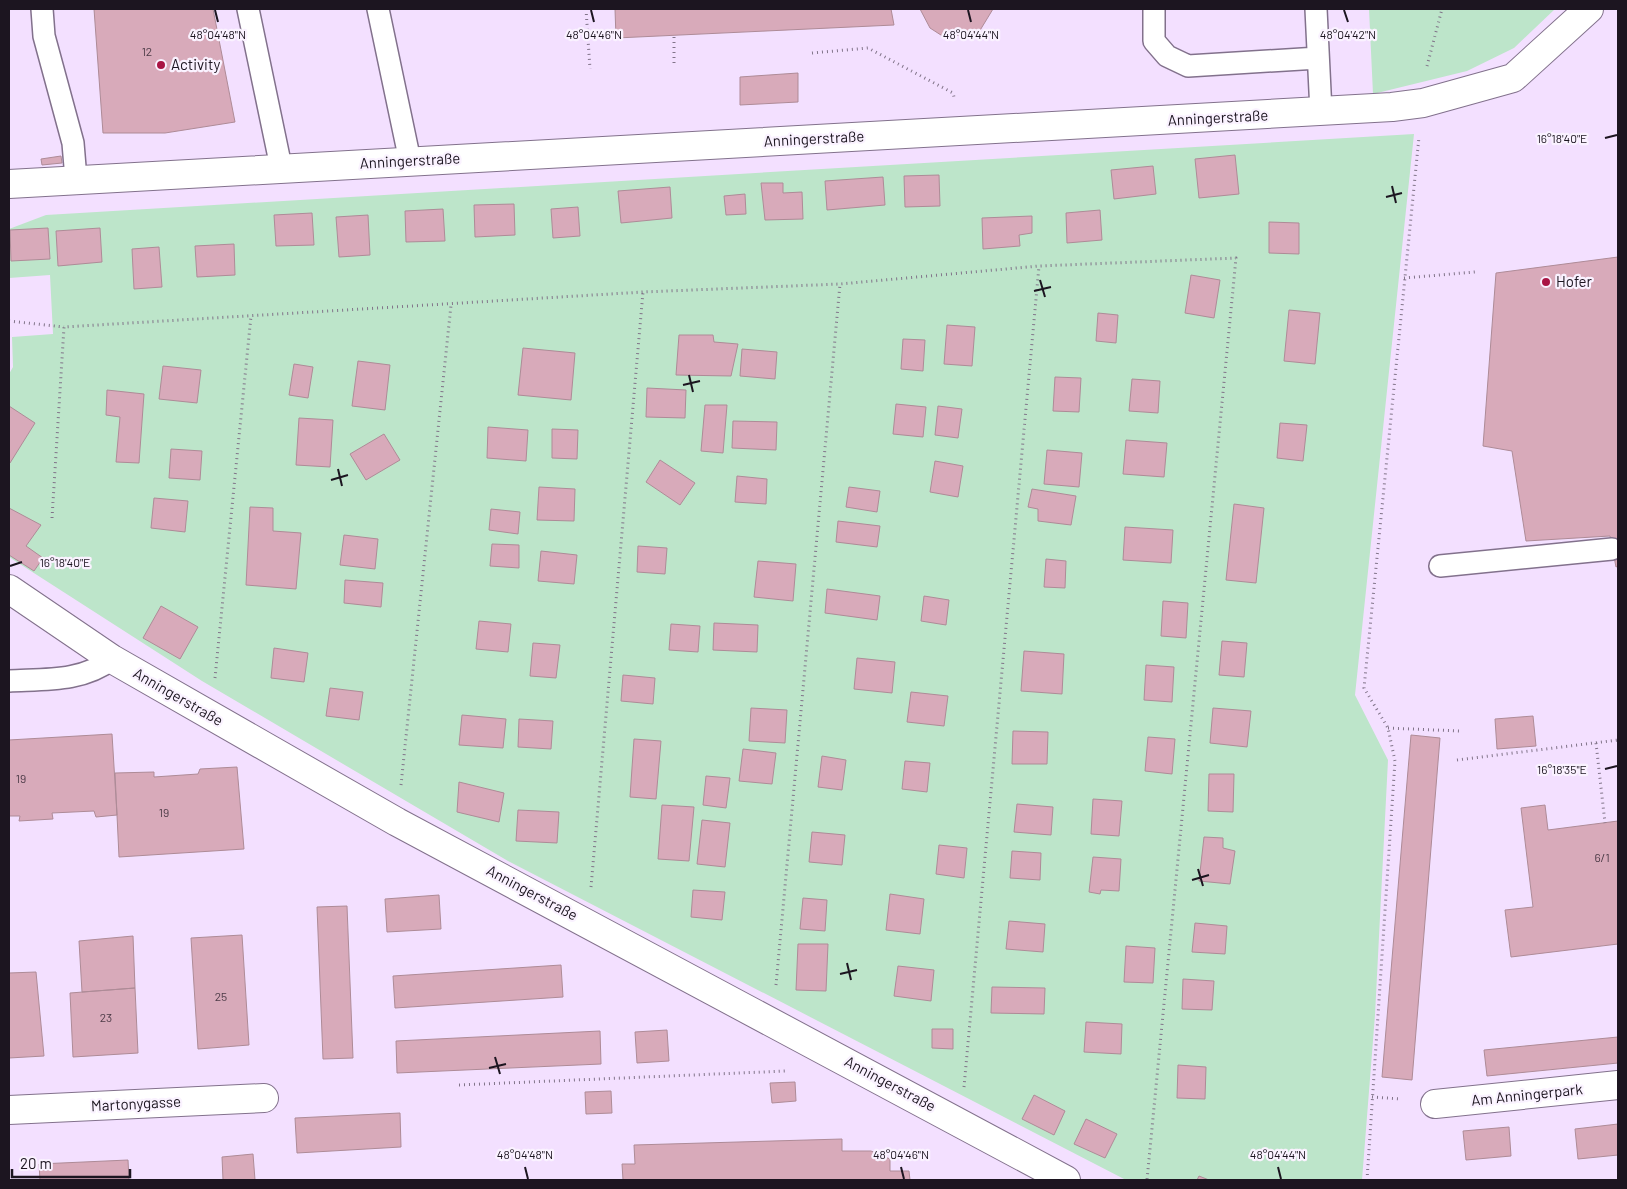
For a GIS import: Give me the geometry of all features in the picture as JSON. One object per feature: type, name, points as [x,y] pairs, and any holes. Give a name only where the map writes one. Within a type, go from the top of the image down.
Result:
[{"type":"street","name":"Anningerstraße","points":[[9,184],[281,167],[1321,112],[1423,103],[1513,78],[1589,9]]},
{"type":"street","name":"Anningerstraße","points":[[9,589],[112,659],[398,822],[961,1122],[1066,1180]]},
{"type":"street","name":"Am Anningerpark","points":[[1435,1104],[1618,1085]]},
{"type":"street","name":"Martonygasse","points":[[9,1110],[264,1098]]},
{"type":"lane","points":[[42,9],[44,36],[73,143],[76,180]]},
{"type":"lane","points":[[248,9],[281,167]]},
{"type":"lane","points":[[378,9],[410,161]]},
{"type":"lane","points":[[1154,9],[1154,41],[1167,56],[1188,66],[1318,58]]},
{"type":"lane","points":[[1316,9],[1321,112]]},
{"type":"lane","points":[[1440,566],[1612,549]]},
{"type":"lane","points":[[9,681],[75,677],[112,659]]},
{"type":"path","points":[[586,9],[590,69]]},
{"type":"path","points":[[1367,1180],[1395,761],[1388,728],[1364,688],[1426,69],[1442,9]]},
{"type":"path","points":[[674,35],[674,63]]},
{"type":"path","points":[[812,53],[868,48],[944,88],[953,93],[962,132]]},
{"type":"path","points":[[9,321],[64,327],[643,292],[840,284],[1038,266],[1236,258],[1147,1180]]},
{"type":"path","points":[[961,1122],[1038,266]]},
{"type":"path","points":[[1404,278],[1475,272]]},
{"type":"path","points":[[773,1022],[840,284]]},
{"type":"path","points":[[588,923],[643,292]]},
{"type":"path","points":[[398,822],[451,305]]},
{"type":"path","points":[[211,716],[251,316]]},
{"type":"path","points":[[52,518],[64,327]]},
{"type":"path","points":[[1388,728],[1459,731]]},
{"type":"path","points":[[1458,760],[1618,740]]},
{"type":"path","points":[[1596,743],[1605,823]]},
{"type":"path","points":[[459,1085],[830,1068],[839,1057]]},
{"type":"green space","points":[[1369,9],[1555,9],[1514,48],[1467,71],[1373,94]]},
{"type":"green space","points":[[1414,134],[1355,695],[1388,760],[1375,1015],[1362,1180],[1126,1180],[508,861],[202,681],[9,557],[9,374],[13,367],[12,337],[53,334],[50,275],[9,278],[9,229],[46,215]]},
{"type":"building","name":"Activity","points":[[94,9],[213,9],[235,122],[165,133],[103,133]]},
{"type":"building","points":[[615,9],[891,9],[894,25],[616,38]]},
{"type":"building","points":[[920,9],[993,9],[979,32],[944,37],[930,28]]},
{"type":"building","points":[[798,73],[798,102],[740,105],[740,77]]},
{"type":"building","points":[[1235,155],[1239,194],[1199,198],[1195,159]]},
{"type":"building","points":[[61,156],[62,163],[42,165],[41,159]]},
{"type":"building","points":[[1153,166],[1156,194],[1114,199],[1111,170]]},
{"type":"building","points":[[939,175],[940,206],[905,207],[904,176]]},
{"type":"building","points":[[883,177],[885,205],[827,210],[825,181]]},
{"type":"building","points":[[761,183],[783,183],[783,193],[802,192],[803,219],[765,220]]},
{"type":"building","points":[[670,187],[672,218],[621,223],[618,191]]},
{"type":"building","points":[[745,194],[746,214],[726,215],[724,196]]},
{"type":"building","points":[[514,204],[515,235],[475,237],[474,205]]},
{"type":"building","points":[[578,207],[580,236],[553,238],[551,209]]},
{"type":"building","points":[[443,209],[445,241],[406,242],[405,211]]},
{"type":"building","points":[[1100,210],[1102,240],[1067,243],[1066,213]]},
{"type":"building","points":[[312,213],[314,245],[276,246],[274,215]]},
{"type":"building","points":[[368,215],[370,255],[339,257],[336,217]]},
{"type":"building","points":[[1032,216],[1032,233],[1019,235],[1020,246],[983,249],[982,218]]},
{"type":"building","points":[[1269,222],[1299,223],[1299,254],[1269,253]]},
{"type":"building","points":[[48,228],[50,259],[11,261],[10,230]]},
{"type":"building","points":[[100,228],[102,262],[58,266],[56,231]]},
{"type":"building","points":[[234,244],[235,275],[197,277],[195,246]]},
{"type":"building","points":[[159,247],[162,287],[134,289],[132,249]]},
{"type":"building","points":[[1618,257],[1618,566],[1616,567],[1610,536],[1526,541],[1512,451],[1483,446],[1496,273]]},
{"type":"building","points":[[1191,275],[1220,280],[1214,318],[1185,313]]},
{"type":"building","points":[[1289,310],[1320,313],[1315,364],[1284,361]]},
{"type":"building","points":[[1098,313],[1118,315],[1116,343],[1096,341]]},
{"type":"building","points":[[947,325],[975,327],[972,366],[944,364]]},
{"type":"building","points":[[679,335],[713,335],[714,342],[738,344],[731,376],[676,375]]},
{"type":"building","points":[[903,339],[925,340],[923,371],[901,369]]},
{"type":"building","points":[[523,348],[575,353],[571,400],[518,395]]},
{"type":"building","points":[[742,349],[777,352],[775,379],[740,376]]},
{"type":"building","points":[[358,361],[390,365],[385,410],[352,406]]},
{"type":"building","points":[[294,364],[313,367],[308,398],[289,395]]},
{"type":"building","points":[[163,366],[201,370],[197,403],[159,399]]},
{"type":"building","points":[[1055,377],[1081,378],[1079,412],[1053,411]]},
{"type":"building","points":[[1132,379],[1160,381],[1158,413],[1129,411]]},
{"type":"building","points":[[647,388],[686,390],[685,418],[646,417]]},
{"type":"building","points":[[107,390],[144,394],[139,463],[116,462],[120,417],[106,415]]},
{"type":"building","points":[[896,404],[926,407],[923,437],[893,434]]},
{"type":"building","points":[[705,405],[727,405],[723,453],[701,451]]},
{"type":"building","points":[[9,406],[35,423],[10,463],[9,463]]},
{"type":"building","points":[[938,406],[962,409],[958,438],[935,435]]},
{"type":"building","points":[[299,418],[333,420],[330,467],[296,465]]},
{"type":"building","points":[[733,421],[777,422],[776,450],[732,448]]},
{"type":"building","points":[[1280,423],[1307,425],[1303,461],[1277,458]]},
{"type":"building","points":[[488,427],[528,430],[526,461],[487,458]]},
{"type":"building","points":[[552,429],[578,430],[577,459],[552,458]]},
{"type":"building","points":[[384,434],[400,460],[366,480],[350,454]]},
{"type":"building","points":[[1126,440],[1167,443],[1164,477],[1123,474]]},
{"type":"building","points":[[171,449],[202,451],[200,480],[169,478]]},
{"type":"building","points":[[1047,450],[1082,453],[1079,487],[1044,484]]},
{"type":"building","points":[[660,460],[695,483],[680,505],[646,482]]},
{"type":"building","points":[[935,461],[963,466],[958,497],[930,492]]},
{"type":"building","points":[[737,476],[767,479],[766,504],[735,502]]},
{"type":"building","points":[[539,487],[575,489],[574,521],[537,520]]},
{"type":"building","points":[[849,487],[880,491],[877,512],[846,507]]},
{"type":"building","points":[[1032,489],[1076,496],[1071,525],[1038,521],[1038,509],[1028,507]]},
{"type":"building","points":[[154,498],[188,501],[185,532],[151,528]]},
{"type":"building","points":[[1234,504],[1264,508],[1256,583],[1226,580]]},
{"type":"building","points":[[250,507],[273,508],[273,531],[301,533],[296,589],[246,585]]},
{"type":"building","points":[[9,508],[41,525],[26,546],[43,558],[34,571],[9,555]]},
{"type":"building","points":[[491,509],[520,512],[518,534],[489,530]]},
{"type":"building","points":[[838,521],[880,526],[877,547],[836,542]]},
{"type":"building","points":[[1125,527],[1173,530],[1171,563],[1123,560]]},
{"type":"building","points":[[344,535],[378,539],[375,569],[340,565]]},
{"type":"building","points":[[492,544],[519,545],[519,568],[490,566]]},
{"type":"building","points":[[638,546],[667,548],[665,574],[637,572]]},
{"type":"building","points":[[541,551],[577,555],[574,584],[538,581]]},
{"type":"building","points":[[1046,559],[1066,561],[1065,588],[1044,587]]},
{"type":"building","points":[[758,561],[796,564],[793,601],[754,597]]},
{"type":"building","points":[[345,580],[383,583],[381,607],[344,603]]},
{"type":"building","points":[[827,589],[880,596],[877,620],[825,613]]},
{"type":"building","points":[[924,596],[949,600],[946,625],[921,621]]},
{"type":"building","points":[[1163,601],[1188,603],[1186,638],[1161,636]]},
{"type":"building","points":[[161,606],[198,627],[180,659],[143,638]]},
{"type":"building","points":[[479,621],[511,624],[508,652],[476,649]]},
{"type":"building","points":[[714,623],[758,625],[757,652],[713,650]]},
{"type":"building","points":[[671,624],[700,626],[698,652],[669,650]]},
{"type":"building","points":[[1222,641],[1247,643],[1244,677],[1219,675]]},
{"type":"building","points":[[533,643],[560,645],[556,678],[530,676]]},
{"type":"building","points":[[274,648],[308,653],[304,682],[271,678]]},
{"type":"building","points":[[1024,651],[1064,654],[1062,694],[1021,691]]},
{"type":"building","points":[[857,658],[895,662],[892,693],[854,689]]},
{"type":"building","points":[[1146,665],[1174,667],[1172,702],[1144,700]]},
{"type":"building","points":[[623,675],[655,678],[653,704],[621,701]]},
{"type":"building","points":[[330,688],[363,692],[359,720],[326,716]]},
{"type":"building","points":[[911,692],[948,696],[944,726],[907,722]]},
{"type":"building","points":[[751,708],[787,710],[785,743],[749,741]]},
{"type":"building","points":[[1213,708],[1251,711],[1247,747],[1210,743]]},
{"type":"building","points":[[462,715],[506,719],[503,748],[459,745]]},
{"type":"building","points":[[1533,716],[1536,746],[1497,749],[1495,719]]},
{"type":"building","points":[[519,719],[553,721],[551,749],[518,747]]},
{"type":"building","points":[[1013,731],[1048,732],[1047,764],[1012,764]]},
{"type":"building","points":[[112,734],[117,815],[96,817],[94,811],[52,813],[53,819],[19,821],[20,816],[9,816],[9,740]]},
{"type":"building","points":[[1411,735],[1440,738],[1412,1080],[1382,1077]]},
{"type":"building","points":[[1148,737],[1175,739],[1172,774],[1145,771]]},
{"type":"building","points":[[634,739],[661,741],[656,799],[630,797]]},
{"type":"building","points":[[743,749],[776,753],[772,784],[739,781]]},
{"type":"building","points":[[822,756],[846,760],[842,790],[818,787]]},
{"type":"building","points":[[905,761],[930,763],[927,792],[902,789]]},
{"type":"building","points":[[237,767],[244,849],[119,857],[115,773],[154,772],[154,777],[198,774],[200,769]]},
{"type":"building","points":[[1209,774],[1234,774],[1233,812],[1208,811]]},
{"type":"building","points":[[706,776],[730,778],[726,808],[703,805]]},
{"type":"building","points":[[459,782],[504,793],[499,822],[457,812]]},
{"type":"building","points":[[1093,799],[1122,801],[1119,836],[1091,834]]},
{"type":"building","points":[[1017,804],[1053,807],[1051,835],[1014,832]]},
{"type":"building","points":[[662,805],[694,807],[689,861],[658,859]]},
{"type":"building","points":[[1545,805],[1548,830],[1618,821],[1618,944],[1511,957],[1505,910],[1533,907],[1521,808]]},
{"type":"building","points":[[518,810],[559,812],[557,843],[516,841]]},
{"type":"building","points":[[702,820],[730,823],[725,867],[697,864]]},
{"type":"building","points":[[812,832],[845,835],[842,865],[809,862]]},
{"type":"building","points":[[1204,837],[1223,838],[1223,848],[1235,851],[1230,884],[1199,881]]},
{"type":"building","points":[[939,845],[967,848],[964,878],[936,874]]},
{"type":"building","points":[[1012,851],[1041,853],[1040,880],[1010,878]]},
{"type":"building","points":[[1093,857],[1121,859],[1119,891],[1101,890],[1100,894],[1089,892]]},
{"type":"building","points":[[693,890],[725,892],[722,920],[691,917]]},
{"type":"building","points":[[890,894],[924,899],[920,934],[886,930]]},
{"type":"building","points":[[439,895],[441,929],[387,932],[385,899]]},
{"type":"building","points":[[803,898],[827,900],[825,931],[800,929]]},
{"type":"building","points":[[347,906],[353,1058],[323,1059],[317,907]]},
{"type":"building","points":[[1009,921],[1045,924],[1043,952],[1006,949]]},
{"type":"building","points":[[1195,923],[1227,926],[1225,954],[1192,952]]},
{"type":"building","points":[[242,935],[249,1045],[198,1049],[191,938]]},
{"type":"building","points":[[133,936],[135,988],[82,992],[79,941]]},
{"type":"building","points":[[798,944],[828,944],[826,991],[796,990]]},
{"type":"building","points":[[1126,946],[1155,948],[1153,983],[1124,982]]},
{"type":"building","points":[[561,965],[563,997],[395,1008],[393,976]]},
{"type":"building","points":[[898,966],[934,970],[931,1001],[894,996]]},
{"type":"building","points":[[36,972],[44,1056],[9,1058],[9,973]]},
{"type":"building","points":[[1183,979],[1214,981],[1212,1010],[1182,1009]]},
{"type":"building","points":[[992,987],[1045,988],[1044,1014],[991,1013]]},
{"type":"building","points":[[135,988],[138,1053],[73,1057],[70,993]]},
{"type":"building","points":[[1086,1022],[1122,1024],[1121,1054],[1084,1052]]},
{"type":"building","points":[[932,1029],[953,1029],[953,1049],[932,1048]]},
{"type":"building","points":[[667,1030],[669,1061],[637,1063],[635,1032]]},
{"type":"building","points":[[600,1031],[601,1064],[397,1073],[396,1041]]},
{"type":"building","points":[[1618,1037],[1618,1063],[1487,1076],[1484,1050]]},
{"type":"building","points":[[1178,1065],[1206,1067],[1205,1099],[1177,1098]]},
{"type":"building","points":[[795,1082],[796,1101],[772,1103],[770,1083]]},
{"type":"building","points":[[611,1091],[612,1113],[586,1114],[585,1092]]},
{"type":"building","points":[[1034,1095],[1065,1111],[1054,1135],[1022,1119]]},
{"type":"building","points":[[400,1113],[401,1147],[297,1153],[295,1118]]},
{"type":"building","points":[[1086,1119],[1117,1134],[1105,1158],[1074,1144]]},
{"type":"building","points":[[1618,1124],[1618,1155],[1578,1159],[1575,1129]]},
{"type":"building","points":[[1509,1127],[1511,1156],[1466,1160],[1463,1131]]},
{"type":"building","points":[[842,1139],[842,1151],[871,1151],[890,1159],[890,1171],[909,1171],[910,1180],[623,1180],[622,1164],[635,1164],[634,1145]]},
{"type":"building","points":[[253,1154],[255,1180],[223,1180],[222,1157]]},
{"type":"building","points":[[128,1160],[129,1180],[40,1180],[39,1164]]},
{"type":"building","points":[[1199,1176],[1209,1180],[1197,1180]]},
{"type":"place","name":"Activity","points":[[161,65]]},
{"type":"place","name":"Hofer","points":[[1546,282]]}]
